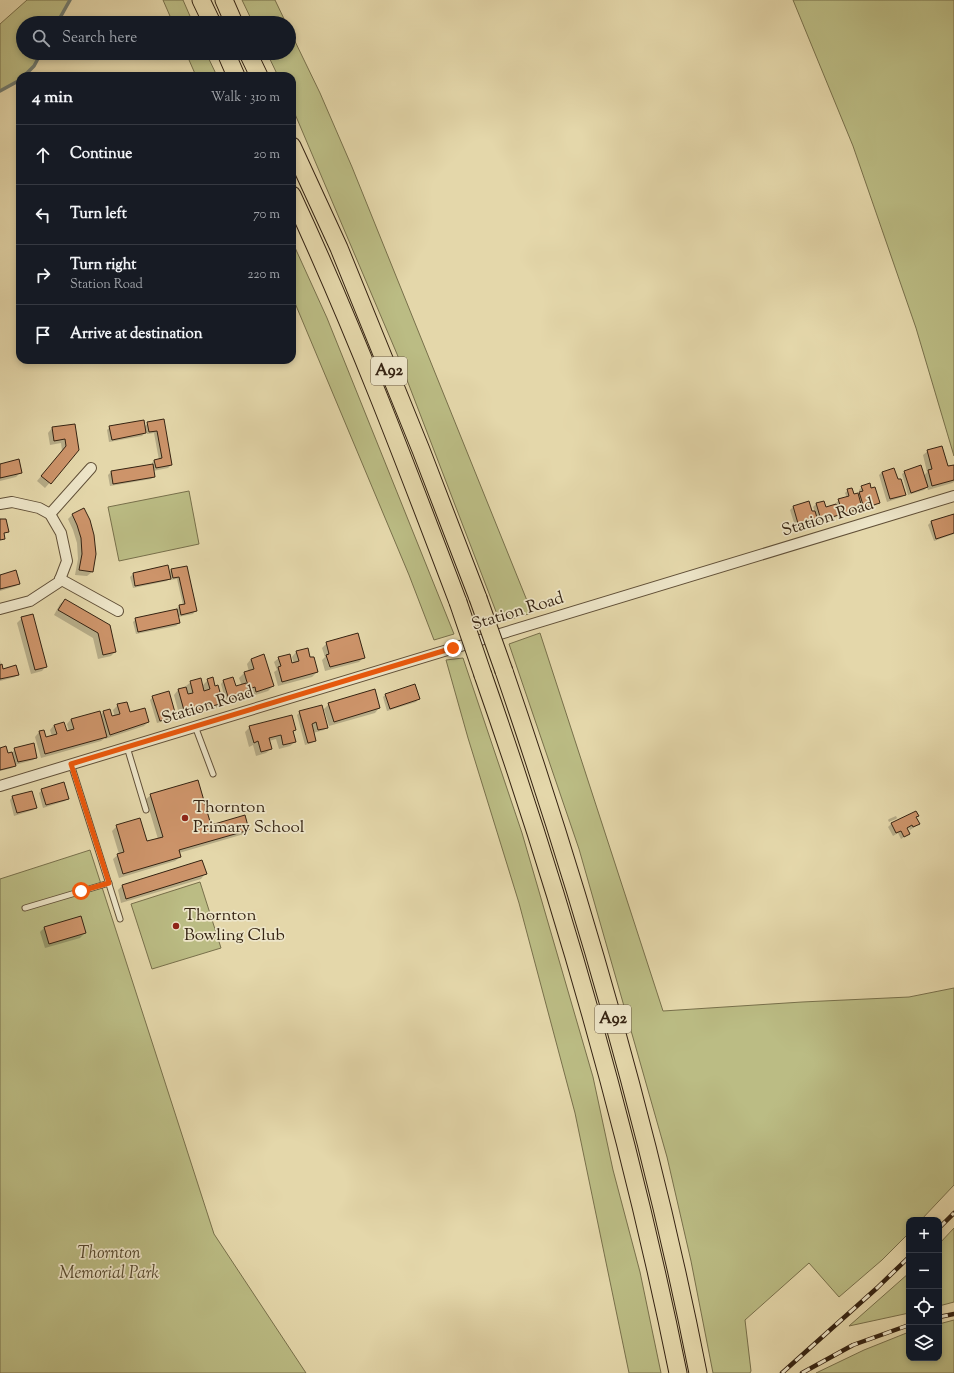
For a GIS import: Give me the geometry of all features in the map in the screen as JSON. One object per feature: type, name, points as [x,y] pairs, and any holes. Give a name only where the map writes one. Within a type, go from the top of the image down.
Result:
[{"type":"highway","points":[[201,0],[209,16]]},
{"type":"highway","points":[[224,0],[231,16]]},
{"type":"highway","points":[[229,60],[234,72]]},
{"type":"highway","points":[[251,60],[257,72]]},
{"type":"highway","name":"A92","points":[[296,154],[340,248],[421,450],[478,598],[540,777],[607,996],[662,1208],[698,1373]]},
{"type":"highway","name":"A92","points":[[296,204],[323,261],[402,453],[458,602],[511,755],[546,863],[584,990],[657,1270],[678,1373]]},
{"type":"street","points":[[50,514],[91,468]]},
{"type":"street","name":"Station Road","points":[[0,786],[954,496]]},
{"type":"street","points":[[0,504],[12,502],[39,508],[50,514],[61,533],[67,561],[58,582],[30,601],[0,609]]},
{"type":"street","points":[[60,579],[118,610]]},
{"type":"lane","points":[[195,726],[212,774]]},
{"type":"lane","points":[[127,747],[146,810]]},
{"type":"lane","points":[[71,764],[120,918]]},
{"type":"lane","points":[[25,908],[109,883]]},
{"type":"green space","points":[[27,0],[70,0],[61,16],[16,16],[16,60],[37,60],[28,72],[16,72],[16,82],[0,91],[0,24]]},
{"type":"green space","points":[[163,0],[183,0],[190,16],[170,16]]},
{"type":"green space","points":[[242,0],[275,0],[283,16],[250,16]]},
{"type":"green space","points":[[793,0],[954,0],[954,456],[916,328],[853,146]]},
{"type":"green space","points":[[296,43],[320,93],[352,167],[532,613],[500,622],[397,354],[296,116],[296,72],[276,72],[270,60],[296,60]]},
{"type":"green space","points":[[189,60],[209,60],[215,72],[194,72]]},
{"type":"green space","points":[[296,250],[327,318],[454,634],[434,640],[409,575],[296,306]]},
{"type":"green space","points":[[189,491],[199,544],[119,561],[108,507]]},
{"type":"green space","points":[[540,633],[663,1011],[909,997],[954,988],[954,1185],[924,1217],[906,1217],[906,1236],[882,1260],[839,1297],[809,1263],[745,1320],[750,1373],[713,1373],[691,1261],[667,1157],[579,849],[509,644]]},
{"type":"green space","points":[[463,658],[522,833],[593,1077],[613,1170],[640,1272],[661,1373],[629,1373],[575,1113],[519,903],[468,738],[446,660]]},
{"type":"green space","name":"Thornton Memorial Park","points":[[90,850],[214,1234],[306,1373],[0,1373],[0,879]]},
{"type":"green space","name":"Thornton Bowling Club","points":[[200,882],[221,948],[152,969],[131,904]]},
{"type":"green space","points":[[954,1228],[954,1302],[942,1305],[942,1253],[942,1241]]},
{"type":"green space","points":[[906,1276],[906,1314],[849,1326]]},
{"type":"green space","points":[[954,1320],[954,1373],[816,1373],[864,1350],[906,1333],[906,1361],[942,1361],[942,1323]]},
{"type":"building","points":[[164,419],[172,465],[156,468],[154,460],[162,458],[157,431],[149,432],[147,422]]},
{"type":"building","points":[[144,420],[146,433],[112,440],[109,426]]},
{"type":"building","points":[[75,424],[79,450],[51,484],[41,476],[66,446],[65,439],[54,441],[52,427]]},
{"type":"building","points":[[942,446],[948,466],[954,465],[954,480],[932,486],[928,470],[932,469],[927,450]]},
{"type":"building","points":[[19,459],[22,473],[0,478],[0,464]]},
{"type":"building","points":[[153,464],[155,477],[113,484],[111,471]]},
{"type":"building","points":[[921,465],[928,487],[911,493],[904,471]]},
{"type":"building","points":[[894,468],[898,479],[901,479],[906,495],[890,499],[882,472]]},
{"type":"building","points":[[870,483],[871,488],[875,487],[880,503],[864,508],[859,492],[863,491],[861,486]]},
{"type":"building","points":[[852,488],[854,494],[858,493],[862,508],[843,514],[838,499],[849,496],[847,489]]},
{"type":"building","points":[[809,501],[812,511],[815,511],[818,521],[799,527],[793,506]]},
{"type":"building","points":[[824,501],[826,507],[836,504],[839,515],[821,520],[816,503]]},
{"type":"building","points":[[84,508],[90,520],[94,535],[96,554],[93,572],[79,570],[82,554],[81,538],[72,514]]},
{"type":"building","points":[[954,514],[954,533],[936,539],[931,521]]},
{"type":"building","points":[[0,519],[6,519],[9,532],[4,533],[5,539],[0,540]]},
{"type":"building","points":[[168,565],[171,579],[135,586],[133,573]]},
{"type":"building","points":[[187,566],[197,611],[181,615],[179,605],[185,604],[179,577],[173,578],[171,569]]},
{"type":"building","points":[[16,570],[20,584],[0,589],[0,575]]},
{"type":"building","points":[[65,599],[110,625],[116,652],[103,655],[98,633],[58,610]]},
{"type":"building","points":[[177,609],[180,623],[138,632],[135,618]]},
{"type":"building","points":[[33,614],[47,667],[35,670],[21,617]]},
{"type":"building","points":[[358,633],[365,658],[330,667],[326,655],[329,654],[326,642]]},
{"type":"building","points":[[308,648],[310,657],[314,657],[318,672],[282,682],[278,667],[281,666],[278,657],[290,654],[292,663],[299,661],[296,651]]},
{"type":"building","points":[[264,654],[274,686],[256,692],[255,687],[249,689],[244,672],[254,669],[251,659]]},
{"type":"building","points":[[2,664],[3,669],[16,665],[19,675],[0,679],[0,665]]},
{"type":"building","points":[[213,677],[215,686],[218,685],[223,703],[185,714],[178,689],[186,687],[188,694],[193,693],[190,681],[201,678],[204,691],[210,689],[207,679]]},
{"type":"building","points":[[233,677],[236,686],[246,683],[249,694],[229,700],[223,680]]},
{"type":"building","points":[[415,684],[420,699],[390,709],[385,694]]},
{"type":"building","points":[[375,689],[380,708],[334,722],[328,703]]},
{"type":"building","points":[[169,691],[176,716],[160,721],[152,696]]},
{"type":"building","points":[[127,702],[130,712],[145,708],[149,722],[110,735],[103,711],[110,709],[112,716],[120,714],[117,704]]},
{"type":"building","points":[[322,705],[328,728],[318,730],[316,722],[312,724],[316,741],[308,743],[299,711]]},
{"type":"building","points":[[100,711],[107,737],[45,754],[39,731],[44,730],[46,737],[57,734],[54,725],[64,722],[67,731],[74,729],[71,719]]},
{"type":"building","points":[[292,715],[296,730],[293,731],[296,742],[283,745],[281,735],[269,738],[272,749],[261,752],[258,741],[254,743],[249,726]]},
{"type":"building","points":[[34,743],[37,758],[18,762],[14,748]]},
{"type":"building","points":[[6,746],[8,753],[12,752],[16,766],[0,770],[0,748]]},
{"type":"building","points":[[198,780],[211,825],[245,815],[249,830],[179,850],[181,857],[123,874],[117,854],[124,852],[116,825],[140,818],[147,841],[163,837],[150,794]]},
{"type":"building","points":[[64,782],[69,799],[46,805],[41,789]]},
{"type":"building","points":[[32,791],[37,808],[17,813],[12,796]]},
{"type":"building","points":[[916,811],[919,816],[916,817],[920,824],[913,827],[912,825],[907,828],[910,834],[904,837],[901,831],[896,833],[891,823]]},
{"type":"building","points":[[202,860],[207,874],[126,899],[122,885]]},
{"type":"building","points":[[81,916],[86,933],[49,944],[44,927]]},
{"type":"waterway","points":[[61,16],[70,0]]},
{"type":"waterway","points":[[28,72],[37,60]]},
{"type":"waterway","points":[[0,91],[16,82]]},
{"type":"railway","points":[[942,1225],[954,1213]]},
{"type":"railway","points":[[782,1373],[877,1288],[906,1260]]},
{"type":"railway","points":[[942,1316],[954,1314]]},
{"type":"railway","points":[[802,1373],[853,1345],[906,1326]]},
{"type":"place","name":"Thornton Primary School","points":[[185,818]]},
{"type":"place","name":"Thornton Bowling Club","points":[[176,926]]},
{"type":"route","points":[[81,891],[109,883],[71,764],[453,648]]}]
